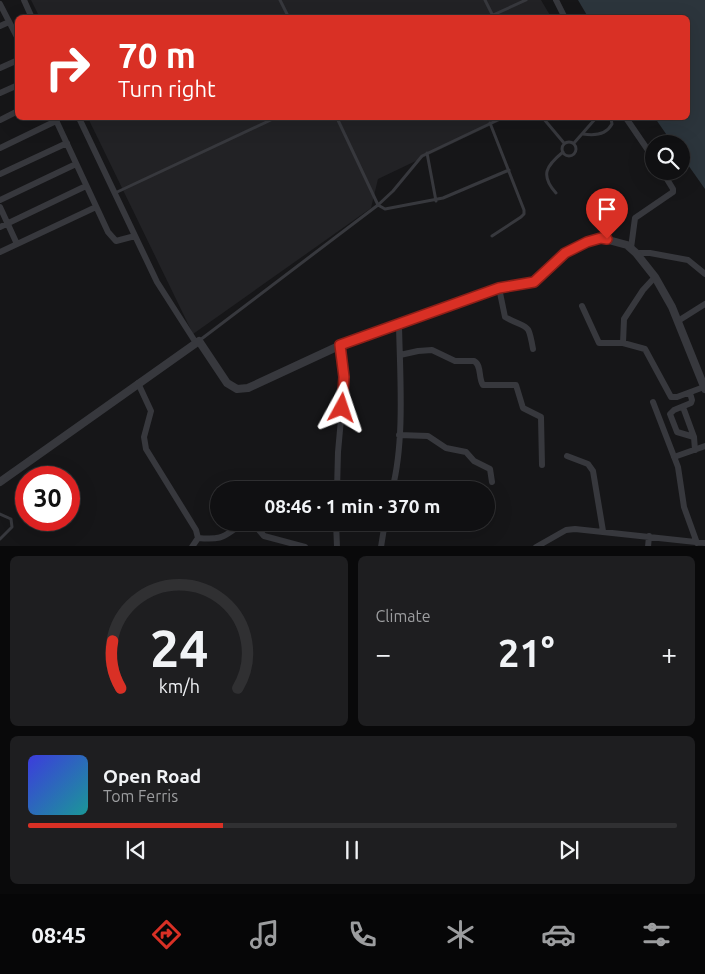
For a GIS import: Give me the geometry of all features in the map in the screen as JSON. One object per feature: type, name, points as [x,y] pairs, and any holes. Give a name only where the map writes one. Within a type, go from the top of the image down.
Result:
[{"type":"street","points":[[24,0],[31,15]]},
{"type":"street","points":[[556,0],[564,15]]},
{"type":"street","points":[[0,4],[15,33]]},
{"type":"street","points":[[0,26],[9,22]]},
{"type":"street","points":[[0,68],[15,61]]},
{"type":"street","points":[[0,94],[15,87]]},
{"type":"street","points":[[0,120],[15,113]]},
{"type":"street","points":[[0,148],[54,120]]},
{"type":"street","points":[[56,120],[112,239],[119,242],[135,236]]},
{"type":"street","points":[[80,120],[157,282],[227,383],[236,389],[248,388],[340,345],[499,288],[534,282],[560,257],[587,242],[604,238],[634,251],[688,260],[705,274]]},
{"type":"street","points":[[627,120],[645,146]]},
{"type":"street","points":[[0,174],[67,143]]},
{"type":"street","points":[[0,200],[76,164]]},
{"type":"street","points":[[582,306],[598,343],[622,343],[645,349],[671,397],[705,388],[678,321],[655,278],[634,251],[635,218],[673,192],[668,180]]},
{"type":"street","points":[[0,227],[86,186]]},
{"type":"street","points":[[0,207],[17,244]]},
{"type":"street","points":[[0,252],[96,208]]},
{"type":"street","points":[[622,343],[624,319],[643,290],[655,278]]},
{"type":"street","points":[[499,288],[506,317],[527,326],[534,349]]},
{"type":"street","points":[[678,321],[705,304]]},
{"type":"street","points":[[394,481],[399,435],[399,325]]},
{"type":"street","points":[[0,482],[198,342]]},
{"type":"street","points":[[336,481],[344,386],[340,345]]},
{"type":"street","points":[[400,356],[418,351],[432,350],[455,361],[474,361],[479,365],[483,385],[516,385],[523,408],[541,416],[542,465]]},
{"type":"street","points":[[138,383],[151,411],[144,437],[146,449],[196,530],[198,538]]},
{"type":"street","points":[[690,392],[691,403],[674,410],[670,414],[675,430],[678,433],[694,437]]},
{"type":"street","points":[[653,402],[680,472],[684,507],[697,543]]},
{"type":"street","points":[[683,407],[694,437],[695,450]]},
{"type":"street","points":[[399,435],[423,435],[446,448],[466,452],[474,461],[490,469],[492,481]]},
{"type":"street","points":[[674,457],[705,446]]},
{"type":"street","points":[[567,456],[588,464],[593,471],[603,531]]},
{"type":"street","points":[[536,546],[566,530],[575,529],[705,543]]},
{"type":"street","points":[[198,538],[214,539],[225,537],[234,531]]},
{"type":"street","points":[[260,531],[264,536],[306,546]]},
{"type":"street","points":[[336,531],[337,546]]},
{"type":"street","points":[[381,546],[384,531]]},
{"type":"street","points":[[648,546],[649,536]]},
{"type":"street","points":[[192,546],[198,538]]},
{"type":"lane","points":[[280,0],[288,15]]},
{"type":"lane","points":[[485,0],[493,15]]},
{"type":"lane","points":[[496,15],[526,0]]},
{"type":"lane","points":[[114,193],[271,120]]},
{"type":"lane","points":[[338,120],[378,205],[388,210],[436,201],[509,170]]},
{"type":"lane","points":[[198,342],[378,205],[422,156],[497,120]]},
{"type":"lane","points":[[545,120],[564,143]]},
{"type":"lane","points":[[574,143],[594,120]]},
{"type":"lane","points":[[583,134],[595,135],[606,132],[612,124],[611,120]]},
{"type":"lane","points":[[490,123],[520,196],[524,214],[492,236]]},
{"type":"lane","points":[[564,143],[574,143]]},
{"type":"lane","points":[[564,143],[562,147],[563,152],[568,156],[573,155],[576,149],[574,143]]},
{"type":"lane","points":[[556,193],[547,181],[547,173],[550,163],[563,152]]},
{"type":"lane","points":[[427,153],[436,201]]},
{"type":"lane","points":[[0,514],[10,519],[12,527],[0,539]]},
{"type":"shaded area","points":[[31,0],[541,0],[550,15],[38,15]]},
{"type":"shaded area","points":[[578,0],[705,0],[705,189],[690,168],[690,135],[667,135],[656,120],[690,120],[690,15],[587,15]]},
{"type":"shaded area","points":[[89,120],[502,120],[378,179],[371,208],[193,334]]},
{"type":"route","points":[[342,408],[344,377],[340,345],[499,288],[534,282],[565,253],[587,242],[601,238],[607,239]]}]
